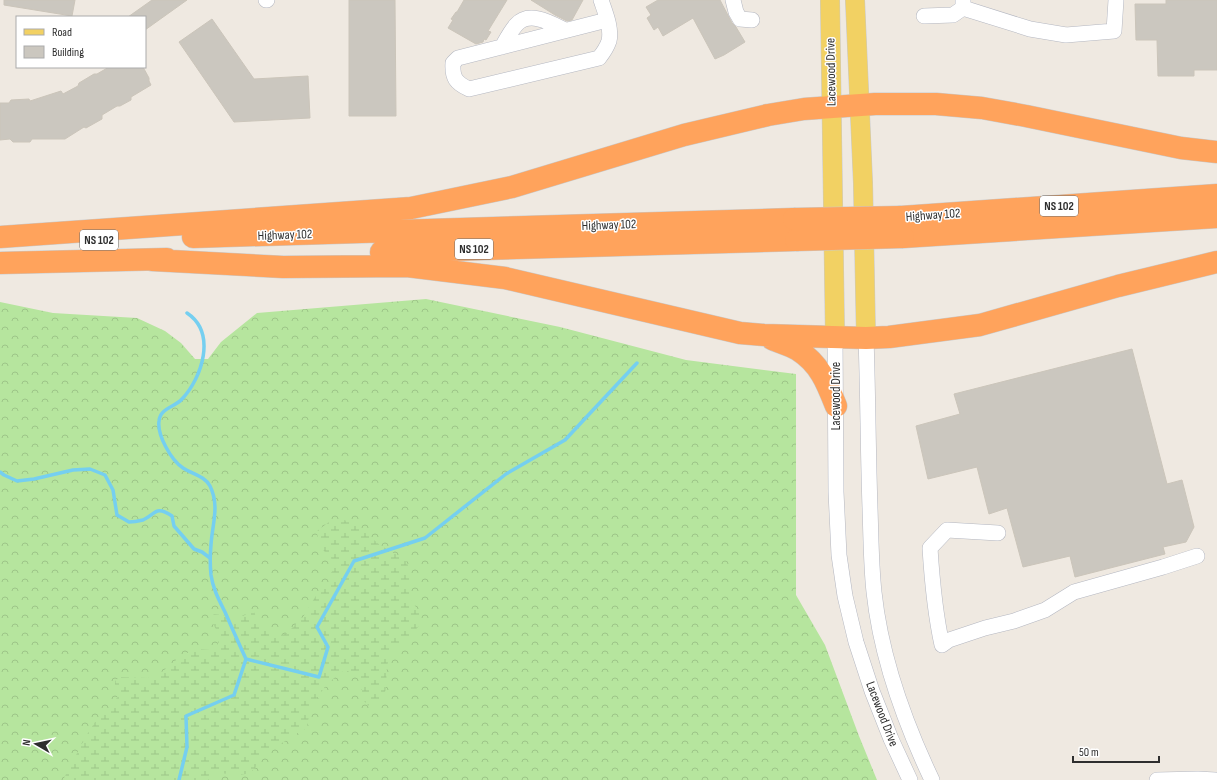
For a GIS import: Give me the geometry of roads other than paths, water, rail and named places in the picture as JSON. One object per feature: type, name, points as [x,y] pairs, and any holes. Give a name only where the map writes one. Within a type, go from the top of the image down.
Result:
[{"type":"highway","points":[[0,237],[411,208],[512,187],[684,135],[760,116],[804,109],[859,105],[936,104],[982,108],[1181,148],[1217,152]]},
{"type":"highway","name":"Highway 102","points":[[902,227],[1217,196]]},
{"type":"highway","name":"Highway 102","points":[[0,242],[795,230],[1217,217]]},
{"type":"highway","name":"Highway 102","points":[[0,263],[152,260],[795,230]]},
{"type":"highway","points":[[152,260],[283,267],[407,266],[505,278],[740,333],[866,338],[889,337],[980,325],[1118,286],[1217,262]]},
{"type":"highway","points":[[764,335],[798,350],[815,365],[825,378],[836,406]]},
{"type":"main road","name":"Lacewood Drive","points":[[830,0],[835,337]]},
{"type":"main road","name":"Lacewood Drive","points":[[855,0],[865,234],[866,338]]},
{"type":"street","points":[[601,0],[607,20],[609,27],[609,39],[607,46],[599,58],[469,89],[459,85],[452,69],[453,63],[458,58],[502,47],[517,24],[525,20],[535,18],[547,21],[565,30],[607,20]]},
{"type":"street","points":[[733,0],[736,12],[740,19],[752,20]]},
{"type":"street","points":[[924,16],[953,15],[963,4],[1030,29],[1066,35],[1114,31],[1116,0]]},
{"type":"street","name":"Lacewood Drive","points":[[835,337],[837,516],[839,555],[845,596],[856,642],[872,691],[891,739],[910,780]]},
{"type":"street","name":"Lacewood Drive","points":[[866,338],[870,525],[874,593],[880,631],[892,678],[905,719],[932,780]]},
{"type":"street","points":[[998,533],[947,530],[930,548],[932,582],[942,645],[949,640],[985,628],[1014,621],[1045,610],[1074,592],[1197,556]]},
{"type":"street","points":[[1157,780],[1215,780]]},
{"type":"waterway","points":[[187,313],[196,322],[202,332],[204,343],[203,356],[200,368],[189,390],[179,402],[162,413],[159,421],[160,433],[166,447],[178,464],[205,480],[213,493],[215,501],[215,516],[210,552],[211,575],[216,594],[246,659]]},
{"type":"waterway","points":[[179,780],[187,747],[186,716],[234,695],[246,659],[319,677],[328,647],[317,627],[354,561],[425,538],[506,474],[565,440],[637,363]]},
{"type":"waterway","points":[[0,472],[17,481],[34,479],[73,470],[90,469],[105,475],[113,490],[117,515],[131,522],[143,520],[156,512],[162,511],[172,516],[174,526],[194,549],[202,552],[210,558]]}]
